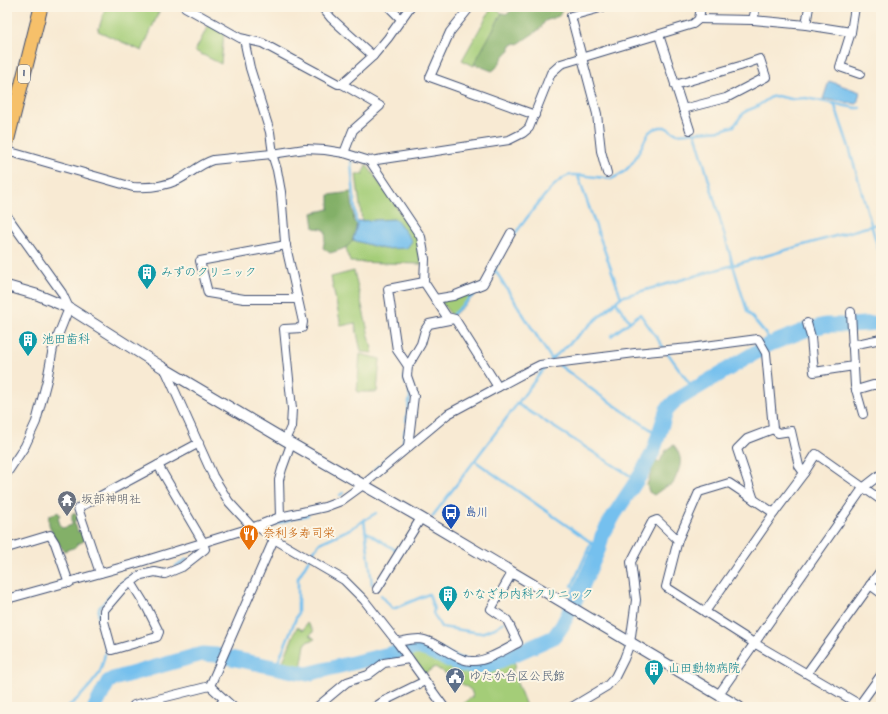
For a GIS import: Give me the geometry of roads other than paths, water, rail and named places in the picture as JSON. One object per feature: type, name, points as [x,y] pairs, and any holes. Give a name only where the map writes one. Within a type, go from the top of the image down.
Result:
[{"type":"highway","name":"1","points":[[7,142],[42,7]]},
{"type":"street","points":[[184,7],[244,39],[262,43],[338,84],[342,84],[380,106],[353,130],[344,153]]},
{"type":"street","points":[[322,7],[331,18],[373,56]]},
{"type":"street","points":[[389,7],[402,20]]},
{"type":"street","points":[[342,84],[373,56],[402,20],[410,7]]},
{"type":"street","points":[[470,7],[450,32],[430,77],[535,115]]},
{"type":"street","points":[[604,7],[571,16],[597,114],[601,151],[607,173]]},
{"type":"street","points":[[7,150],[133,187],[145,188],[162,186],[179,180],[206,162],[213,160],[305,149],[344,153],[370,161],[509,140],[523,133],[529,128],[551,73],[561,64],[693,24],[699,19],[701,7]]},
{"type":"street","points":[[753,20],[756,7]]},
{"type":"street","points":[[806,25],[810,7]]},
{"type":"street","points":[[855,7],[851,32],[840,67],[860,74]]},
{"type":"street","points":[[699,19],[753,20],[806,25],[851,32]]},
{"type":"street","points":[[659,35],[690,130]]},
{"type":"street","points":[[244,39],[250,68],[270,132],[272,154],[281,192],[286,245],[303,322],[302,328],[284,329],[292,409],[291,427],[280,480],[280,517]]},
{"type":"street","points":[[675,85],[760,59],[766,77],[726,98],[683,110]]},
{"type":"street","points":[[370,161],[421,237],[425,259],[424,282],[447,317],[455,319],[498,387]]},
{"type":"street","points":[[7,216],[62,293],[69,308],[53,348],[47,380],[36,422],[25,446],[7,473]]},
{"type":"street","points":[[434,299],[486,287],[511,233]]},
{"type":"street","points":[[286,245],[200,261],[208,293],[244,299],[298,298]]},
{"type":"street","points":[[408,366],[397,350],[388,289],[424,282]]},
{"type":"street","points":[[7,286],[38,295],[69,308],[165,369],[288,442],[421,518],[722,700],[739,707]]},
{"type":"street","points":[[851,312],[856,390],[863,414]]},
{"type":"street","points":[[408,447],[414,396],[407,376],[408,366],[421,344],[425,330],[429,324],[455,319]]},
{"type":"street","points":[[807,323],[811,337],[814,372],[854,366]]},
{"type":"street","points":[[7,599],[137,563],[280,517],[325,507],[342,501],[448,414],[540,365],[758,339],[766,353],[773,429],[778,433],[791,431],[799,466],[804,473]]},
{"type":"street","points":[[852,345],[881,339]]},
{"type":"street","points":[[165,369],[213,476],[229,502],[254,526],[344,580],[364,600],[398,643],[444,707]]},
{"type":"street","points":[[856,390],[873,385],[881,385]]},
{"type":"street","points":[[754,500],[737,449],[747,439],[773,429]]},
{"type":"street","points":[[100,573],[78,508],[199,443]]},
{"type":"street","points":[[706,612],[816,454],[881,500]]},
{"type":"street","points":[[131,582],[147,608],[158,632],[157,637],[112,650],[104,621],[104,610],[122,589],[131,582],[141,575],[155,572],[165,574],[182,567],[205,548],[204,542],[158,465]]},
{"type":"street","points":[[722,700],[754,643],[863,488],[881,474]]},
{"type":"street","points":[[774,513],[729,483],[699,492],[678,540],[666,588],[754,643],[862,706],[881,675]]},
{"type":"street","points":[[377,589],[421,518]]},
{"type":"street","points":[[572,707],[607,686],[615,676],[624,659],[630,643],[636,600],[631,562],[652,522],[657,520],[678,540]]},
{"type":"street","points":[[7,548],[50,535],[55,543],[69,583]]},
{"type":"street","points":[[210,686],[274,539]]},
{"type":"street","points":[[137,563],[141,575]]},
{"type":"street","points":[[807,673],[881,570]]},
{"type":"street","points":[[398,643],[418,639],[427,641],[465,660],[473,662],[485,659],[518,643],[507,620],[491,609],[512,573]]},
{"type":"street","points":[[870,585],[881,592]]},
{"type":"street","points":[[317,707],[347,682],[368,675],[384,663],[408,657]]},
{"type":"street","points":[[375,707],[386,704],[425,681]]},
{"type":"street","points":[[210,686],[233,707]]},
{"type":"street","points":[[135,706],[210,686]]},
{"type":"street","points":[[218,707],[224,700]]},
{"type":"water","points":[[829,81],[860,92],[857,104],[823,99]]},
{"type":"water","points":[[396,219],[412,241],[407,248],[384,249],[353,240],[358,221]]},
{"type":"waterway","points":[[512,238],[539,202],[556,183],[564,177],[571,175],[611,179],[619,175],[625,171],[634,160],[649,132],[654,129],[665,127],[677,134],[721,130],[734,126],[746,111],[756,107],[771,97],[777,96],[791,99],[806,98],[860,108]]},
{"type":"waterway","points":[[834,103],[849,147],[881,259]]},
{"type":"waterway","points":[[695,132],[747,311],[773,343]]},
{"type":"waterway","points":[[351,162],[357,223]]},
{"type":"waterway","points":[[578,176],[621,297]]},
{"type":"waterway","points":[[551,360],[621,297],[881,223]]},
{"type":"waterway","points":[[493,273],[500,260]]},
{"type":"waterway","points":[[495,270],[552,360]]},
{"type":"waterway","points":[[453,314],[481,288]]},
{"type":"waterway","points":[[616,302],[630,322]]},
{"type":"waterway","points":[[611,336],[640,314],[664,348]]},
{"type":"waterway","points":[[95,707],[108,682],[113,679],[202,654],[216,655],[307,674],[418,647],[459,664],[486,667],[554,637],[562,626],[581,589],[599,548],[602,536],[653,452],[667,409],[675,401],[768,345],[803,331],[825,325],[850,325],[877,323],[881,321]]},
{"type":"waterway","points":[[667,352],[694,390]]},
{"type":"waterway","points":[[559,365],[598,394],[659,435]]},
{"type":"waterway","points":[[432,517],[545,367]]},
{"type":"waterway","points":[[404,376],[405,383]]},
{"type":"waterway","points":[[406,421],[410,396],[409,393]]},
{"type":"waterway","points":[[516,403],[637,480]]},
{"type":"waterway","points":[[403,444],[405,429]]},
{"type":"waterway","points":[[384,461],[399,448]]},
{"type":"waterway","points":[[475,461],[599,548]]},
{"type":"waterway","points":[[374,470],[379,465]]},
{"type":"waterway","points":[[276,667],[298,613],[298,578],[315,549],[320,543],[352,528],[376,513]]},
{"type":"waterway","points":[[271,526],[308,515]]},
{"type":"waterway","points":[[364,519],[372,584]]},
{"type":"waterway","points":[[365,531],[397,551]]},
{"type":"waterway","points":[[580,590],[572,586],[591,543]]},
{"type":"waterway","points":[[176,566],[187,559]]},
{"type":"waterway","points":[[67,707],[88,687],[99,674],[101,669],[106,647],[99,624],[99,608],[121,583],[132,575]]},
{"type":"waterway","points":[[381,595],[393,609],[429,594],[434,609],[433,613],[441,627],[481,633],[495,628],[504,622]]},
{"type":"place","name":"みずのクリニック","points":[[147,290]]},
{"type":"place","name":"池田歯科","points":[[28,357]]},
{"type":"place","name":"坂部神明社","points":[[67,517]]},
{"type":"place","name":"島川","points":[[451,530]]},
{"type":"place","name":"奈利多寿司栄","points":[[249,551]]},
{"type":"place","name":"かなざわ内科クリニック","points":[[448,612]]},
{"type":"place","name":"山田動物病院","points":[[654,686]]},
{"type":"place","name":"ゆたか台区公民館","points":[[455,694]]}]
